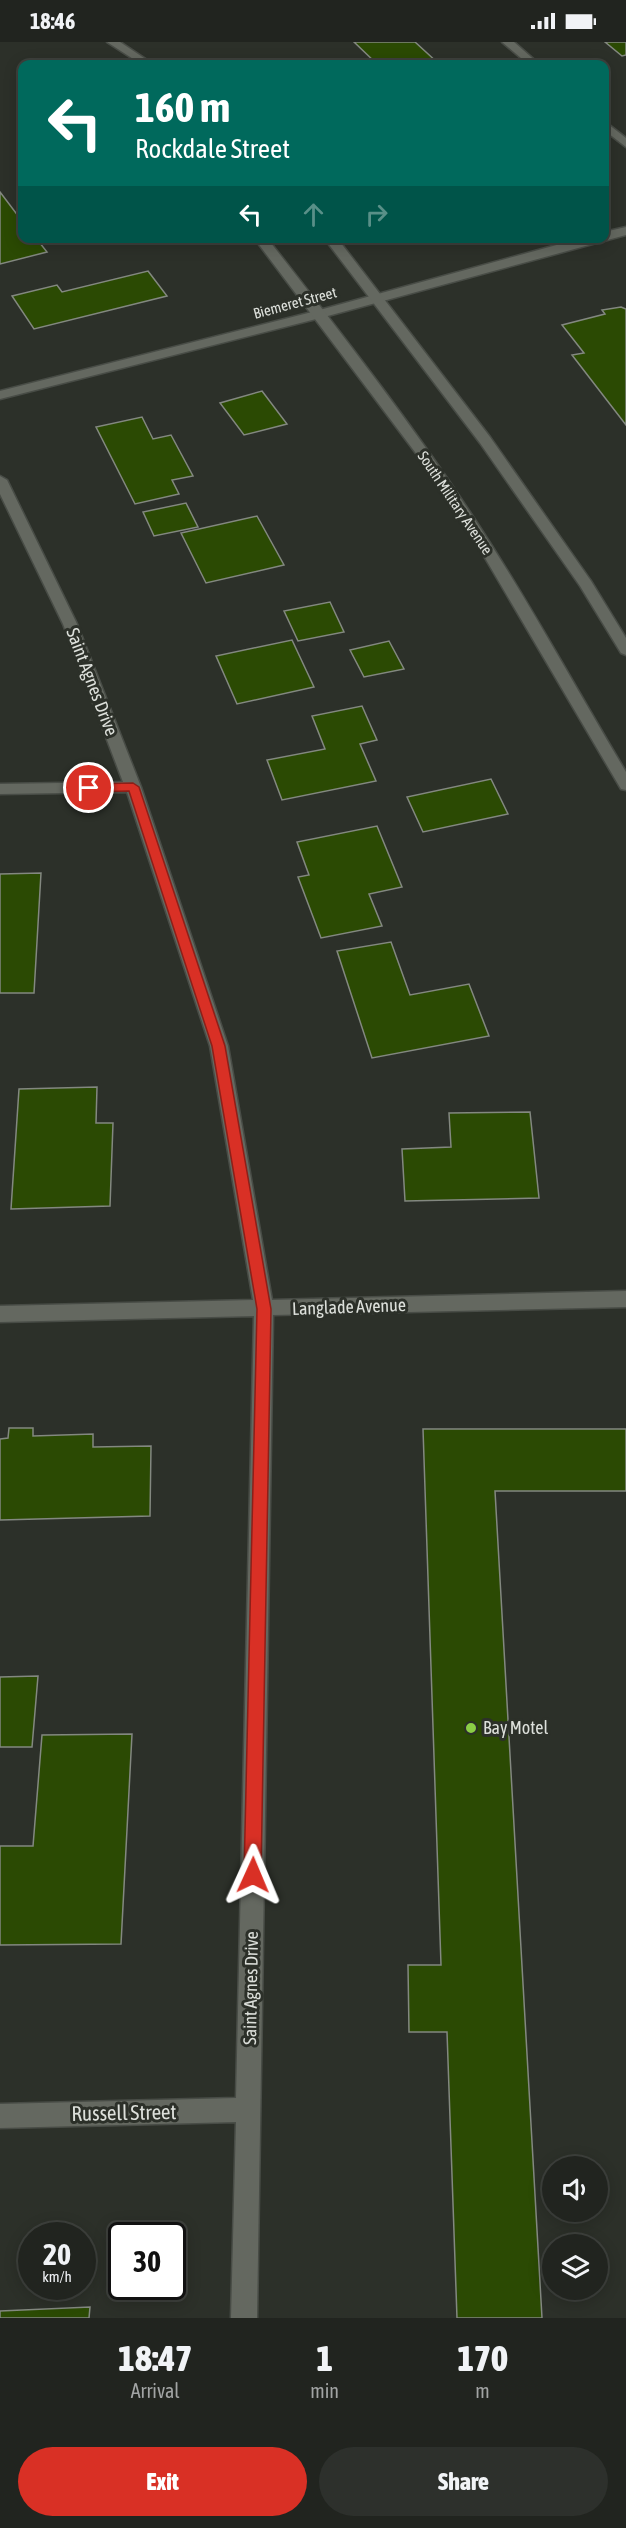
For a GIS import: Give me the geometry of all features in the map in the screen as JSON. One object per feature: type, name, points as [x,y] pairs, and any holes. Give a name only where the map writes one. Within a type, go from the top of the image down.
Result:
[{"type":"street","points":[[507,42],[529,60]]},
{"type":"street","points":[[113,43],[120,60]]},
{"type":"street","points":[[113,43],[141,60]]},
{"type":"street","points":[[609,129],[626,144]]},
{"type":"street","points":[[609,236],[626,231]]},
{"type":"street","name":"South Military Avenue","points":[[264,243],[320,314],[420,450],[485,546],[626,785]]},
{"type":"street","points":[[334,243],[485,440],[586,584],[626,650]]},
{"type":"street","name":"Biemeret Street","points":[[0,395],[320,314],[579,243]]},
{"type":"street","name":"Saint Agnes Drive","points":[[0,480],[70,624],[133,787],[219,1046],[264,1309],[244,2318]]},
{"type":"street","points":[[0,789],[133,787]]},
{"type":"street","name":"Langlade Avenue","points":[[0,1314],[626,1299]]},
{"type":"street","name":"Russell Street","points":[[0,2115],[248,2110]]},
{"type":"building","points":[[354,42],[415,42],[435,60],[373,60]]},
{"type":"building","points":[[605,42],[626,42],[626,55],[622,56]]},
{"type":"building","points":[[0,192],[18,216],[18,243],[40,243],[47,252],[0,264]]},
{"type":"building","points":[[148,271],[167,296],[34,329],[12,296],[57,285],[62,292]]},
{"type":"building","points":[[621,307],[626,309],[626,425],[572,355],[584,353],[562,325],[605,314],[602,310]]},
{"type":"building","points":[[262,391],[287,424],[244,435],[220,403]]},
{"type":"building","points":[[142,417],[153,439],[171,435],[193,476],[172,480],[179,494],[135,504],[96,427]]},
{"type":"building","points":[[186,503],[198,527],[154,536],[143,512]]},
{"type":"building","points":[[257,516],[284,565],[206,583],[181,533]]},
{"type":"building","points":[[330,602],[344,632],[298,641],[284,611]]},
{"type":"building","points":[[292,640],[314,687],[237,704],[216,656]]},
{"type":"building","points":[[389,641],[404,669],[364,677],[350,650]]},
{"type":"building","points":[[362,706],[377,740],[360,744],[376,781],[282,800],[267,760],[325,749],[312,716]]},
{"type":"building","points":[[491,779],[508,814],[423,832],[407,797]]},
{"type":"building","points":[[377,826],[402,887],[369,894],[382,926],[321,938],[298,877],[309,875],[297,842]]},
{"type":"building","points":[[41,873],[34,993],[0,993],[0,874]]},
{"type":"building","points":[[391,942],[410,995],[469,984],[489,1036],[372,1058],[337,951]]},
{"type":"building","points":[[97,1087],[96,1123],[113,1123],[110,1206],[11,1209],[19,1089]]},
{"type":"building","points":[[530,1112],[539,1198],[405,1201],[402,1149],[451,1147],[449,1113]]},
{"type":"building","points":[[9,1428],[33,1428],[33,1436],[93,1434],[93,1447],[151,1446],[150,1516],[0,1520],[0,1439],[8,1438]]},
{"type":"building","name":"Bay Motel","points":[[423,1429],[626,1429],[626,1491],[495,1491],[542,2318],[457,2318],[447,2032],[409,2032],[408,1965],[441,1965]]},
{"type":"building","points":[[38,1676],[32,1747],[0,1747],[0,1677]]},
{"type":"building","points":[[132,1734],[121,1944],[0,1945],[0,1846],[33,1846],[42,1735]]},
{"type":"building","points":[[90,2307],[89,2318],[0,2318],[0,2311]]},
{"type":"place","name":"Bay Motel","points":[[471,1728]]},
{"type":"route","points":[[89,788],[133,787],[219,1046],[264,1309],[253,1875]]}]
